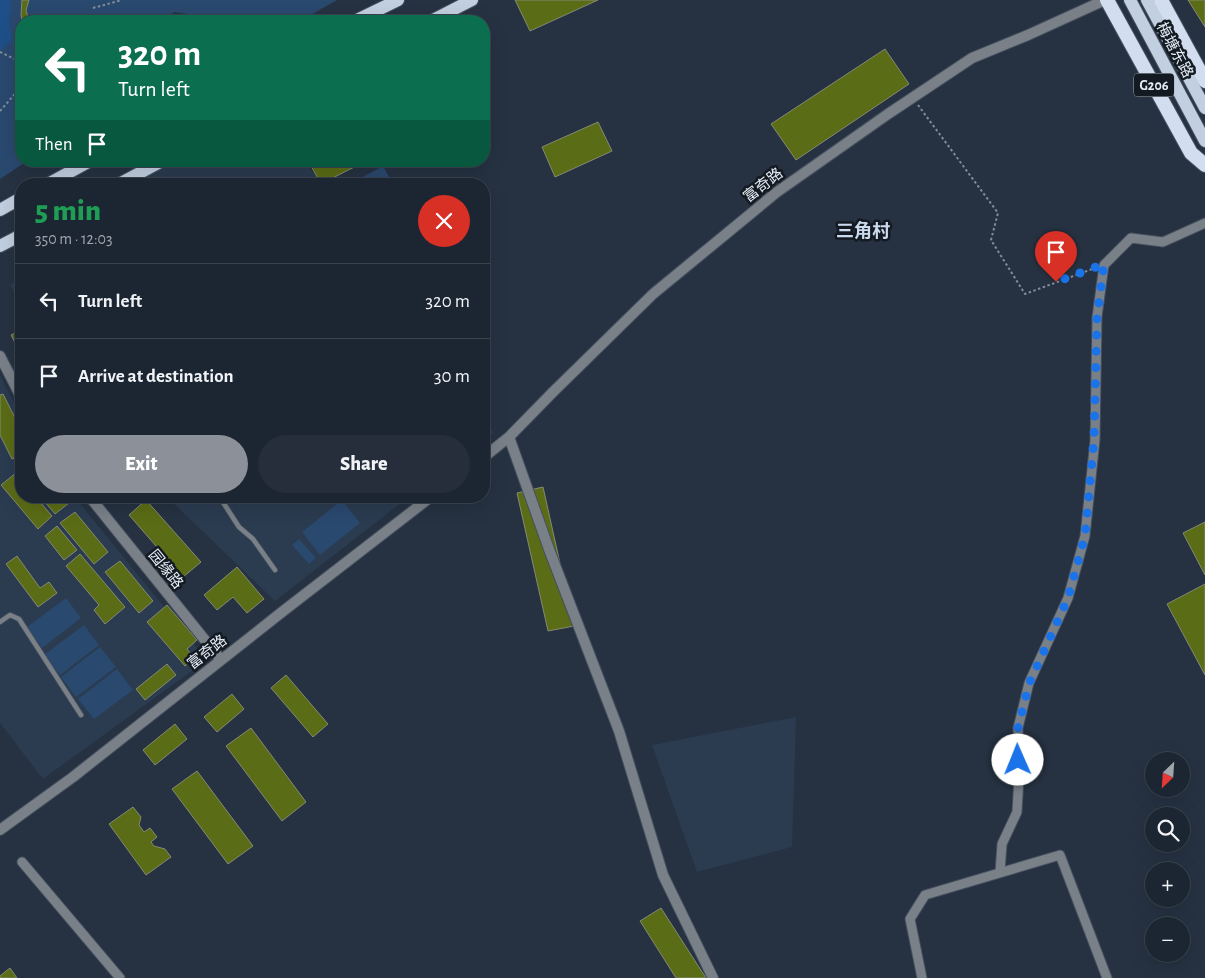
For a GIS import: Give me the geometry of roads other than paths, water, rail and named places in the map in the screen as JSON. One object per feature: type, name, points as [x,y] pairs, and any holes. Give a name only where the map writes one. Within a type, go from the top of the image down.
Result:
[{"type":"highway","name":"G206","points":[[1106,0],[1191,153],[1205,165]]},
{"type":"highway","points":[[1161,0],[1205,81]]},
{"type":"main road","points":[[367,15],[398,0]]},
{"type":"main road","points":[[443,15],[472,0]]},
{"type":"main road","name":"梅塘东路","points":[[1130,0],[1205,141]]},
{"type":"main road","name":"梅塘东路","points":[[1147,0],[1205,108]]},
{"type":"main road","points":[[59,178],[79,167]]},
{"type":"main road","points":[[130,178],[151,167]]},
{"type":"main road","points":[[0,210],[15,201]]},
{"type":"main road","points":[[0,246],[15,238]]},
{"type":"street","name":"富奇路","points":[[490,452],[510,437],[653,294],[777,192],[912,97],[972,58],[1106,0]]},
{"type":"street","points":[[1000,872],[1002,844],[1017,812],[1019,777],[1018,728],[1022,710],[1029,684],[1068,598],[1085,536],[1094,440],[1097,317],[1104,264],[1130,238],[1163,242],[1205,224]]},
{"type":"street","points":[[0,356],[15,386]]},
{"type":"street","points":[[510,437],[550,552],[618,731],[664,875],[713,978]]},
{"type":"street","name":"园缘路","points":[[95,503],[220,660]]},
{"type":"street","name":"富奇路","points":[[0,830],[73,777],[423,503]]},
{"type":"street","points":[[922,978],[910,919],[925,895],[1060,855],[1107,978]]},
{"type":"street","points":[[22,862],[120,978]]},
{"type":"lane","points":[[224,503],[239,527],[253,539],[275,570]]},
{"type":"lane","points":[[0,622],[10,615],[19,618],[81,715]]},
{"type":"district","name":"三角村","points":[[863,231]]}]
